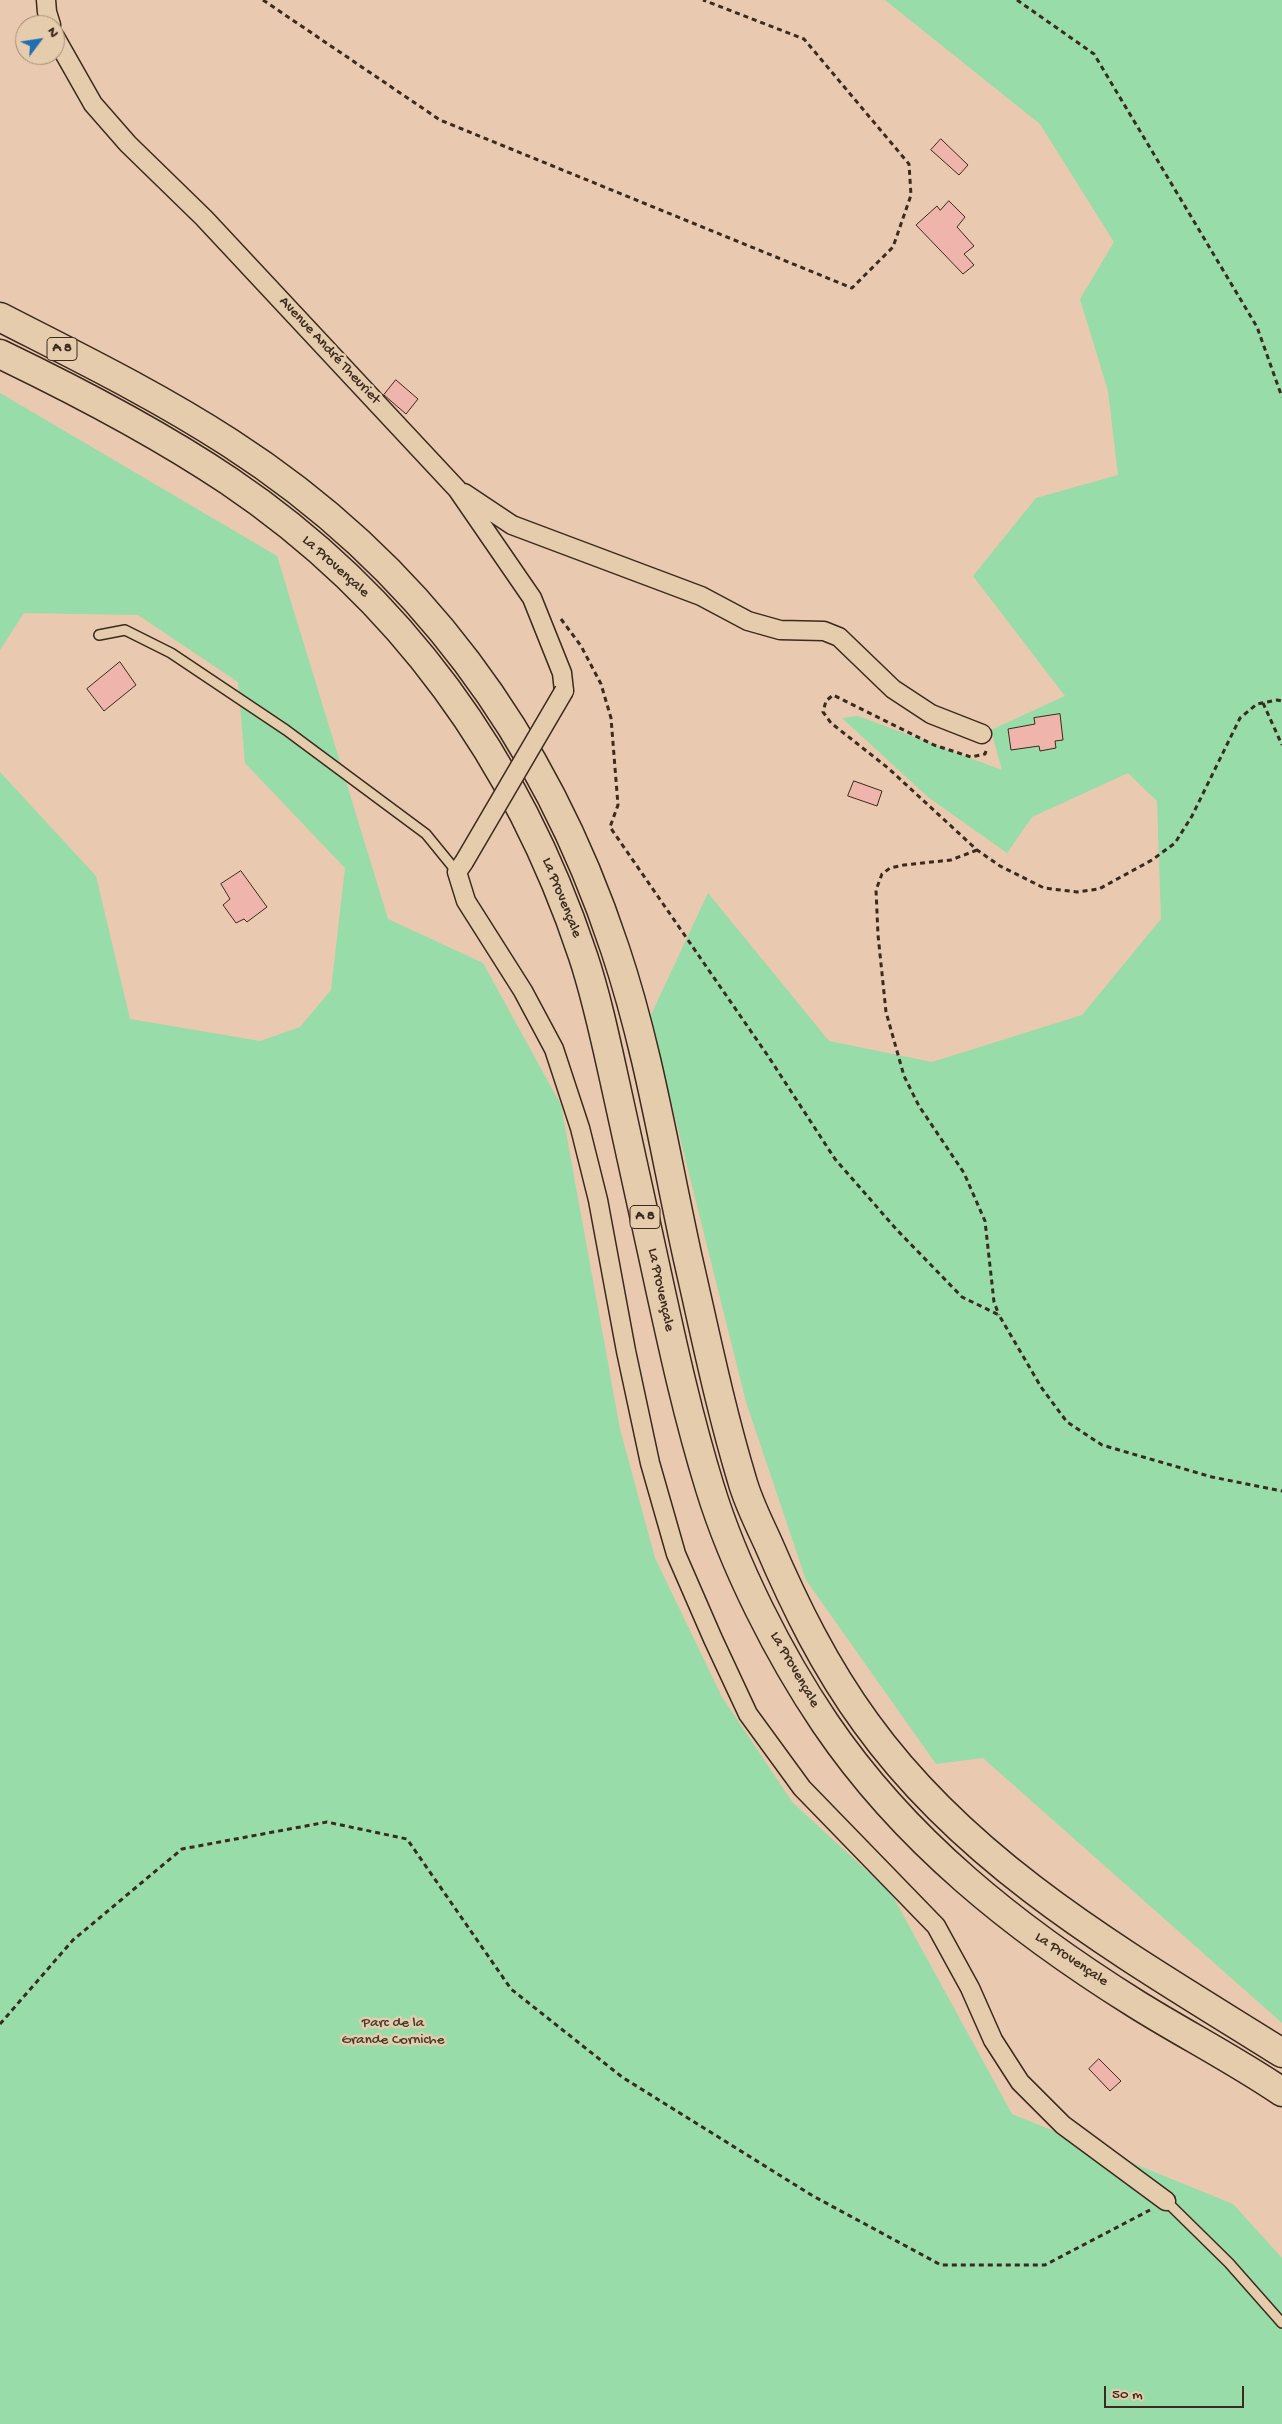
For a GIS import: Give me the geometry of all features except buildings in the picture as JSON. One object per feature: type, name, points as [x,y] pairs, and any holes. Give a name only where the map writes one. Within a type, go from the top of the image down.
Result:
[{"type":"highway","name":"La Provençale","points":[[0,317],[125,381],[231,444],[312,502],[390,571],[454,642],[510,721],[552,796],[588,874],[616,950],[642,1040],[719,1395],[744,1487],[784,1580],[821,1655],[865,1722],[912,1782],[971,1839],[1039,1896],[1140,1966],[1282,2053]]},
{"type":"highway","name":"La Provençale","points":[[0,354],[111,409],[231,482],[298,534],[356,584],[405,635],[450,691],[490,751],[523,810],[557,883],[585,960],[605,1036],[676,1366],[711,1493],[740,1568],[782,1652],[826,1724],[868,1779],[906,1823],[948,1865],[1008,1917],[1057,1953],[1136,2004],[1282,2092]]},
{"type":"street","points":[[46,0],[47,15]]},
{"type":"street","name":"Avenue André Theuriet","points":[[65,55],[93,104],[128,144],[204,218],[457,489],[532,598],[562,674],[564,691],[460,867]]},
{"type":"street","points":[[457,489],[512,525],[701,596],[748,621],[780,630],[824,631],[840,637],[893,689],[931,714],[982,734]]},
{"type":"street","points":[[460,867],[466,901],[523,991],[554,1049],[580,1128],[598,1200],[626,1351],[655,1482],[676,1554],[713,1640],[748,1714],[802,1788],[936,1926],[970,1988],[993,2040],[1020,2082],[1063,2125],[1166,2201]]},
{"type":"lane","points":[[100,635],[125,630],[171,653],[270,719],[426,834],[460,867]]},
{"type":"lane","points":[[1166,2201],[1229,2263],[1282,2323]]},
{"type":"path","points":[[264,0],[440,120],[852,288],[893,247],[911,195],[909,164],[804,39],[703,0]]},
{"type":"path","points":[[1017,0],[1094,54],[1258,327],[1282,397]]},
{"type":"path","points":[[559,616],[581,646],[597,676],[611,718],[618,805],[610,827],[768,1056],[835,1159],[897,1230],[962,1297],[999,1315]]},
{"type":"path","points":[[982,734],[988,744],[985,754],[971,757],[934,745],[833,695],[826,701],[823,712],[831,723],[895,774],[977,850],[1000,866],[1044,888],[1077,892],[1099,890],[1152,860],[1175,842],[1192,816],[1240,718],[1257,704],[1276,700],[1282,701]]},
{"type":"path","points":[[1263,703],[1282,745]]},
{"type":"path","points":[[977,850],[951,860],[904,864],[890,868],[882,874],[876,890],[878,935],[886,1012],[904,1076],[919,1106],[964,1173],[985,1221],[994,1302],[999,1315],[1041,1387],[1067,1422],[1102,1445],[1212,1477],[1282,1491]]},
{"type":"path","points":[[0,2024],[73,1940],[182,1848],[327,1822],[407,1839],[511,1988],[622,2077],[813,2196],[941,2264],[1045,2265],[1166,2201]]},
{"type":"green space","points":[[885,0],[1282,0],[1282,2023],[983,1758],[936,1764],[806,1580],[746,1402],[650,1017],[708,893],[829,1041],[932,1062],[1082,1015],[1161,919],[1157,801],[1128,773],[1032,817],[1007,853],[928,797],[842,718],[858,716],[1002,770],[991,730],[1065,696],[973,576],[1036,498],[1118,475],[1108,391],[1080,299],[1114,242],[1040,124]]},
{"type":"green space","name":"Parc de la Grande Corniche","points":[[0,393],[277,556],[388,919],[483,963],[561,1105],[620,1429],[655,1558],[722,1697],[793,1803],[891,1893],[1012,2114],[1233,2204],[1282,2258],[1282,2424],[0,2424],[0,772],[96,876],[130,1019],[260,1041],[300,1027],[331,990],[345,868],[245,763],[238,682],[138,615],[24,613],[0,650]]}]
